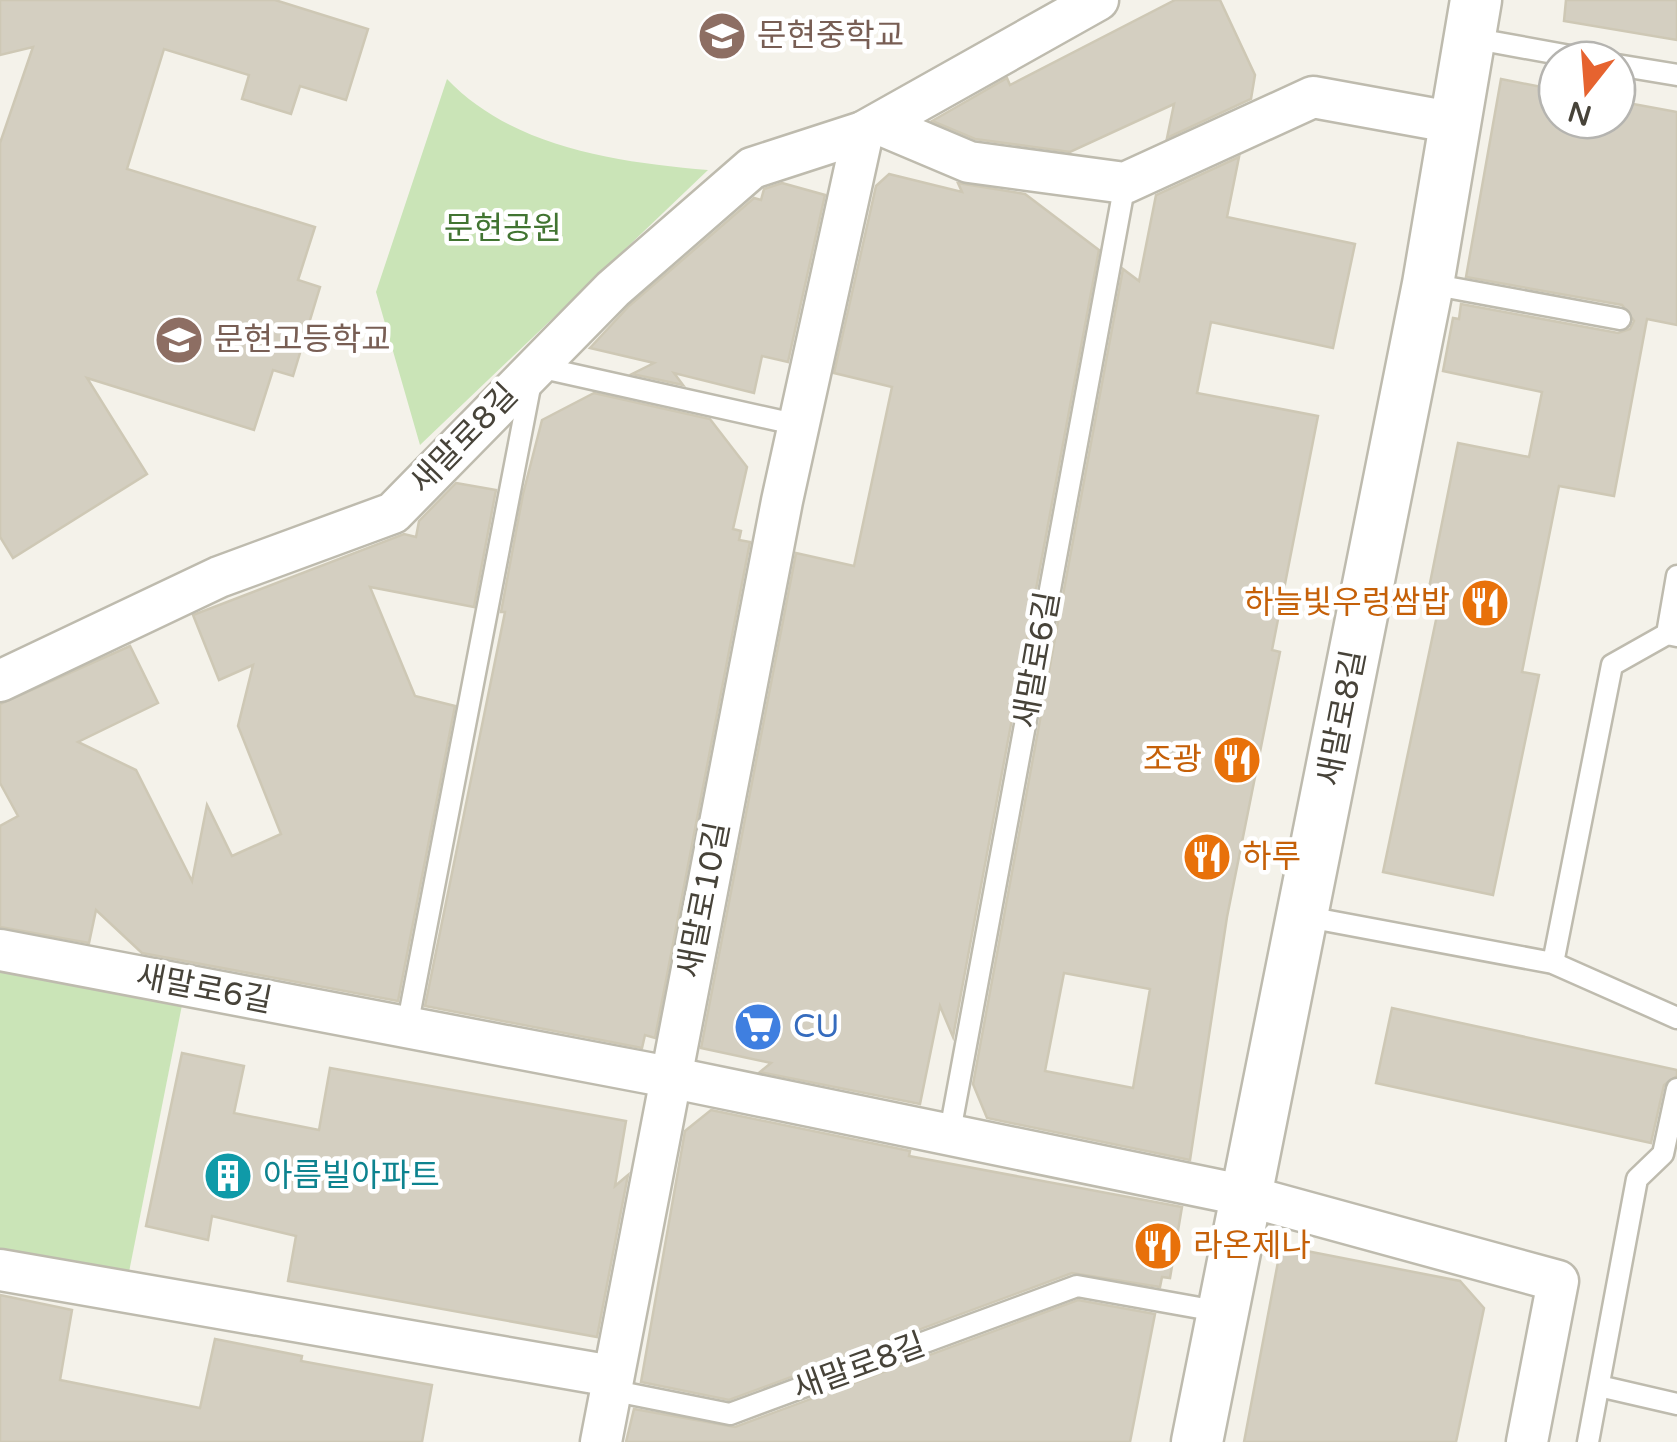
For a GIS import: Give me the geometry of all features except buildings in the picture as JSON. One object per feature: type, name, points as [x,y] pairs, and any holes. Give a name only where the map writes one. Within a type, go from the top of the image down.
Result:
[{"type":"street","name":"새말로8길","points":[[0,681],[219,577],[393,513],[613,289],[752,168],[871,128],[1098,0]]},
{"type":"street","name":"새말로8길","points":[[1197,1442],[1428,284],[1473,19]]},
{"type":"street","points":[[871,128],[969,162],[1124,183],[1313,97],[1456,123]]},
{"type":"street","name":"새말로10길","points":[[601,1442],[799,425],[871,128]]},
{"type":"street","name":"새말로6길","points":[[0,950],[669,1078],[1247,1196],[1558,1281],[1527,1442]]},
{"type":"street","points":[[0,1270],[611,1383]]},
{"type":"lane","points":[[1473,19],[1537,41]]},
{"type":"lane","points":[[1637,68],[1677,75]]},
{"type":"lane","name":"새말로6길","points":[[950,1137],[1124,183]]},
{"type":"lane","points":[[1428,284],[1620,319]]},
{"type":"lane","points":[[408,1027],[534,366],[799,425]]},
{"type":"lane","points":[[1553,963],[1612,665],[1672,635],[1677,576]]},
{"type":"lane","points":[[1302,916],[1553,963],[1677,1018]]},
{"type":"lane","points":[[1588,1442],[1637,1180],[1663,1154],[1677,1089]]},
{"type":"lane","name":"새말로8길","points":[[611,1383],[730,1414],[1078,1286],[1222,1312]]},
{"type":"lane","points":[[1599,1386],[1677,1404]]},
{"type":"green space","name":"문현공원","points":[[447,79],[473,102],[535,136],[603,156],[708,170],[420,445],[376,292]]},
{"type":"green space","points":[[0,965],[183,1000],[129,1272],[0,1250]]},
{"type":"place","name":"문현중학교","points":[[722,36]]},
{"type":"place","name":"문현고등학교","points":[[179,340]]},
{"type":"place","name":"하늘빛우렁쌈밥","points":[[1485,603]]},
{"type":"place","name":"조광","points":[[1237,760]]},
{"type":"place","name":"하루","points":[[1207,857]]},
{"type":"place","name":"CU","points":[[758,1027]]},
{"type":"place","name":"아름빌아파트","points":[[228,1176]]},
{"type":"place","name":"라온제나","points":[[1158,1246]]}]
